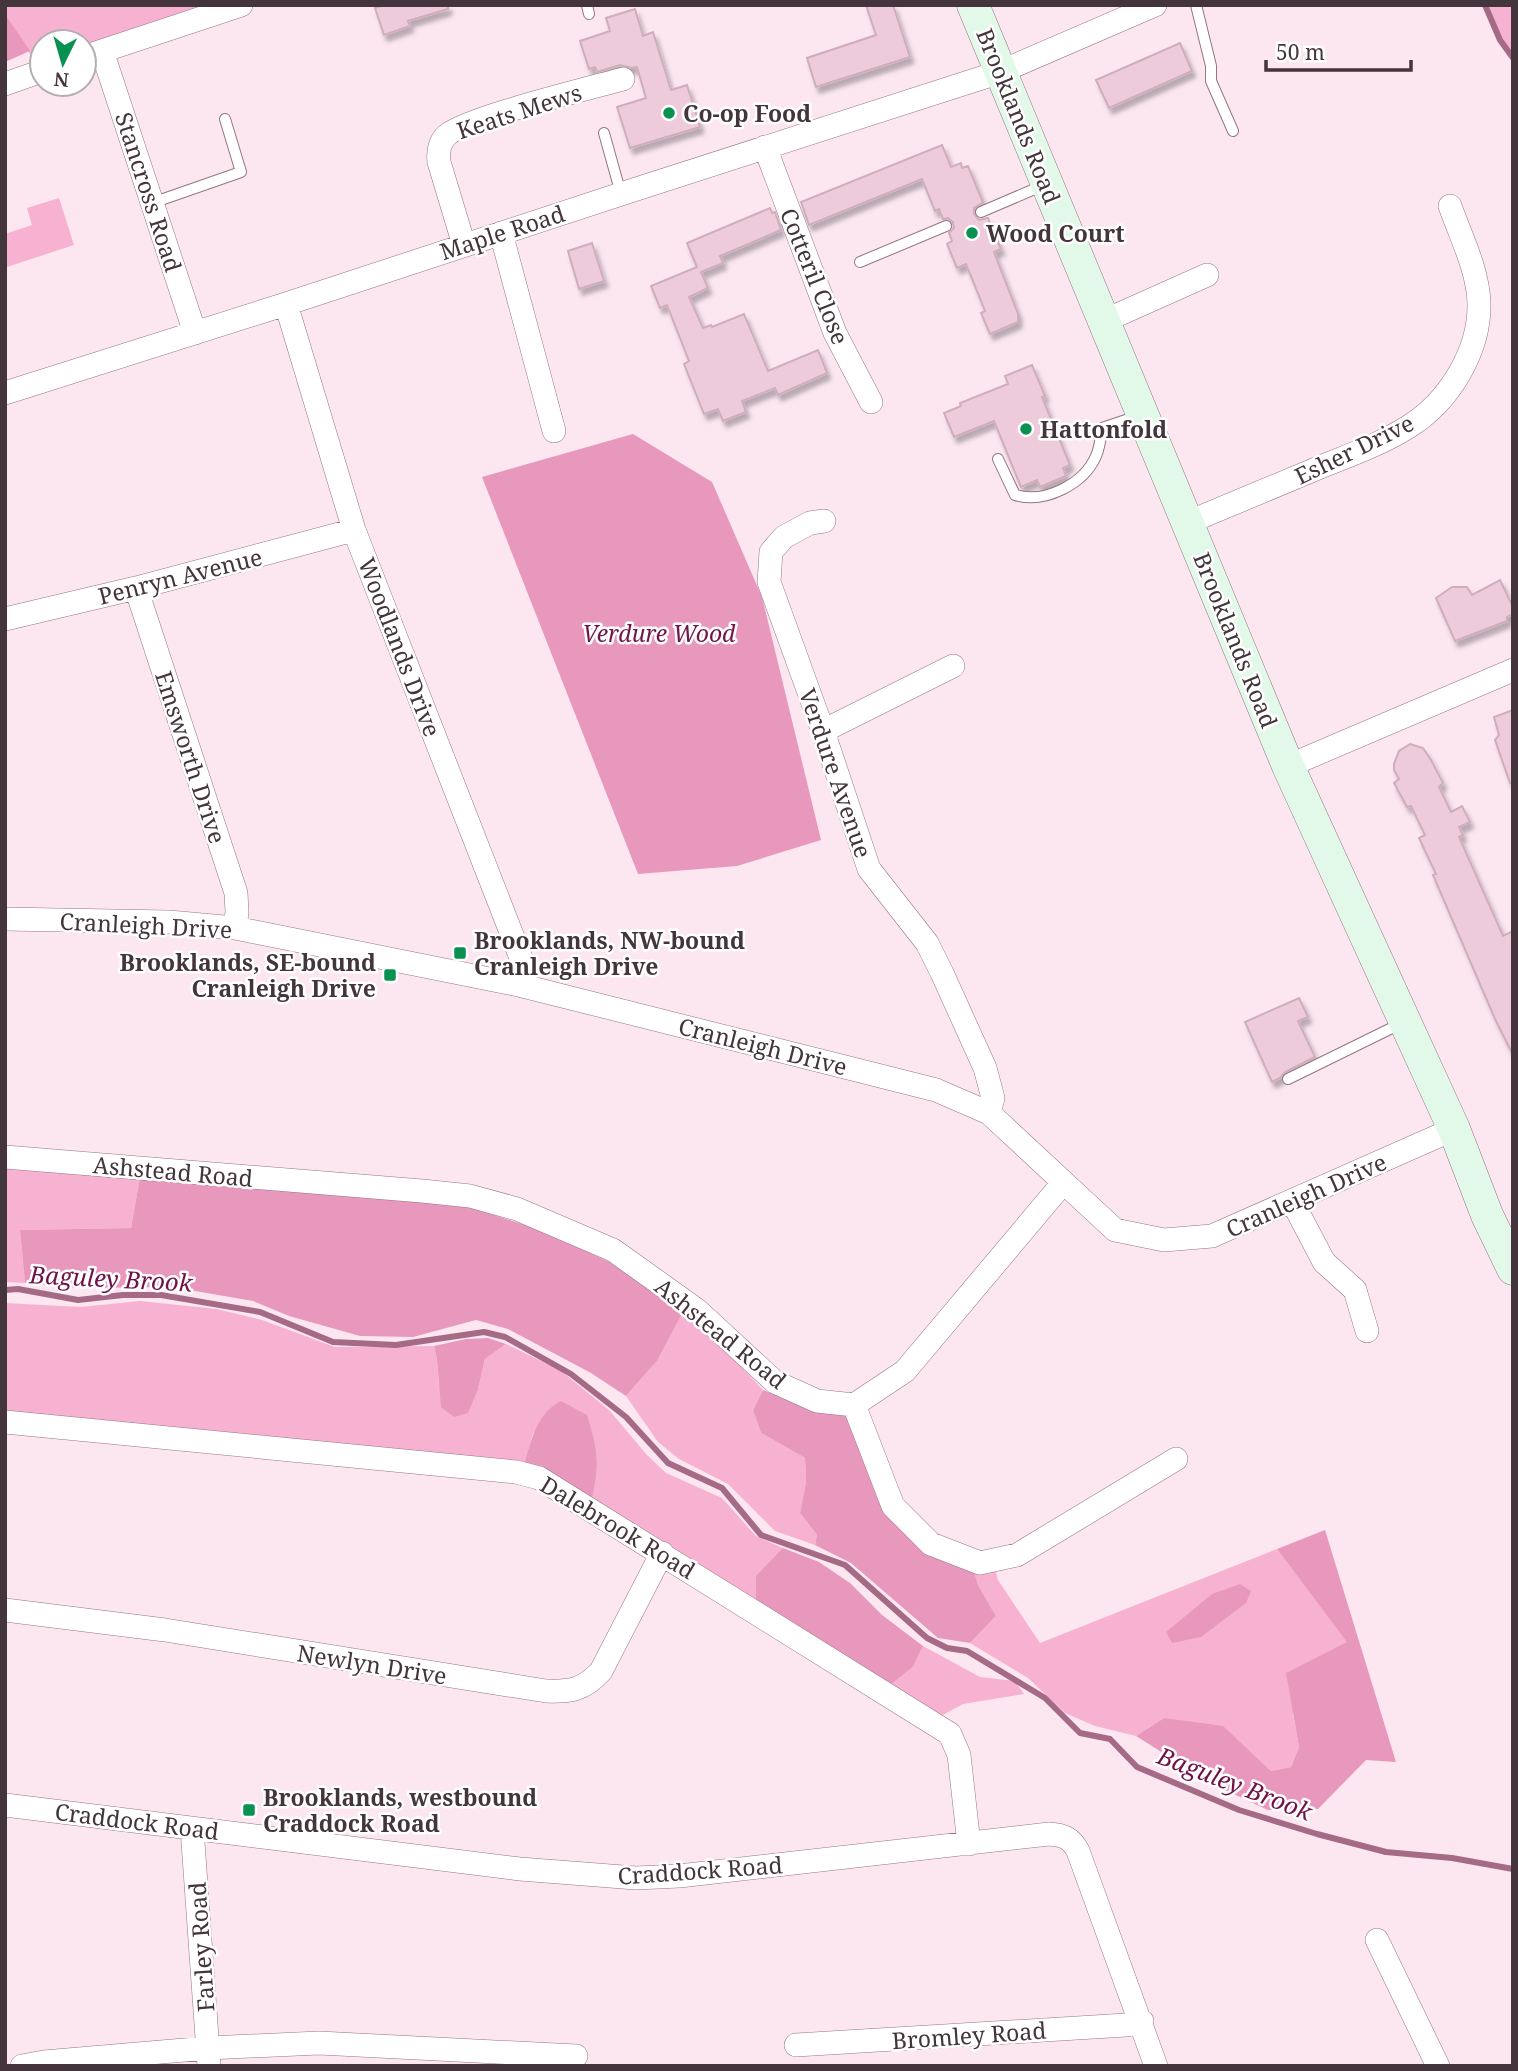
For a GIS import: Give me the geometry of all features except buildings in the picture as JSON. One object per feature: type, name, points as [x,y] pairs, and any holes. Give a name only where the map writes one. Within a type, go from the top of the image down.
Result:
[{"type":"street","points":[[98,52],[241,5]]},
{"type":"street","name":"Brooklands Road","points":[[973,5],[1288,766],[1454,1129],[1487,1215],[1513,1269]]},
{"type":"street","name":"Maple Road","points":[[5,393],[1000,72],[1155,5]]},
{"type":"street","name":"Stancross Road","points":[[98,67],[152,203],[195,333]]},
{"type":"street","points":[[5,84],[28,76]]},
{"type":"street","name":"Keats Mews","points":[[464,245],[439,162],[438,154],[446,135],[458,128],[540,101],[623,79]]},
{"type":"street","name":"Cotteril Close","points":[[765,147],[835,332],[871,402]]},
{"type":"street","name":"Esher Drive","points":[[1189,522],[1378,443],[1409,427],[1443,397],[1463,369],[1470,352],[1477,328],[1479,307],[1472,267],[1450,206]]},
{"type":"street","points":[[501,233],[554,431]]},
{"type":"street","points":[[1104,321],[1207,275]]},
{"type":"street","name":"Woodlands Drive","points":[[286,304],[355,530],[523,963],[519,985]]},
{"type":"street","name":"Verdure Avenue","points":[[824,521],[810,523],[784,537],[771,552],[768,582],[869,869],[927,943],[985,1068],[993,1098],[989,1112]]},
{"type":"street","name":"Penryn Avenue","points":[[5,619],[136,588],[355,530]]},
{"type":"street","name":"Emsworth Drive","points":[[136,588],[236,893],[235,928]]},
{"type":"street","points":[[823,732],[953,666]]},
{"type":"street","points":[[1288,766],[1513,670]]},
{"type":"street","name":"Cranleigh Drive","points":[[5,919],[169,922],[235,928],[519,985],[936,1090],[989,1112],[1115,1230],[1164,1240],[1212,1236],[1454,1129]]},
{"type":"street","name":"Ashstead Road","points":[[5,1157],[422,1191],[470,1196],[517,1209],[612,1250],[697,1310],[775,1382],[817,1401],[854,1405]]},
{"type":"street","points":[[1063,1183],[905,1371],[854,1405],[893,1506],[931,1544],[980,1563],[1017,1555],[1176,1459]]},
{"type":"street","points":[[1292,1200],[1325,1262],[1355,1290],[1367,1331]]},
{"type":"street","name":"Dalebrook Road","points":[[5,1422],[516,1472],[540,1478],[950,1734],[959,1755],[969,1844]]},
{"type":"street","name":"Newlyn Drive","points":[[5,1611],[165,1630],[565,1692],[578,1690],[590,1683],[601,1671],[662,1553]]},
{"type":"street","name":"Craddock Road","points":[[5,1805],[520,1869],[636,1878],[679,1876],[1049,1834],[1063,1835],[1073,1841],[1142,2021],[1156,2066]]},
{"type":"street","name":"Farley Road","points":[[192,1828],[208,2057]]},
{"type":"street","points":[[1377,1940],[1438,2066]]},
{"type":"street","name":"Bromley Road","points":[[796,2045],[1126,2025],[1142,2021]]},
{"type":"street","points":[[22,2066],[44,2062],[208,2057],[319,2043],[576,2056]]},
{"type":"lane","points":[[1196,5],[1211,81],[1233,131]]},
{"type":"lane","points":[[152,203],[241,172],[225,119]]},
{"type":"lane","points":[[604,133],[621,194]]},
{"type":"lane","points":[[981,212],[1047,184]]},
{"type":"lane","points":[[860,262],[946,226]]},
{"type":"lane","points":[[998,459],[1015,495],[1038,497],[1070,485],[1080,477],[1097,454],[1102,428],[1143,414]]},
{"type":"lane","points":[[1288,1079],[1404,1021]]},
{"type":"shaded area","points":[[5,5],[211,5],[98,41],[98,28],[28,28],[28,51],[5,14]]},
{"type":"shaded area","points":[[1485,5],[1513,5],[1513,58],[1500,40]]},
{"type":"shaded area","points":[[59,198],[74,245],[7,267],[5,234],[32,225],[27,208]]},
{"type":"shaded area","points":[[5,1166],[140,1177],[131,1228],[20,1230],[25,1283],[5,1282]]},
{"type":"shaded area","points":[[140,1301],[217,1309],[262,1320],[335,1347],[434,1346],[439,1386],[478,1389],[485,1359],[506,1344],[560,1370],[609,1410],[666,1473],[722,1498],[756,1536],[783,1548],[774,1559],[756,1603],[592,1499],[597,1457],[587,1416],[533,1433],[524,1465],[5,1415],[5,1303],[81,1307]]},
{"type":"shaded area","points":[[683,1312],[717,1341],[763,1390],[753,1410],[761,1433],[805,1458],[806,1482],[800,1513],[817,1535],[815,1545],[775,1531],[728,1484],[679,1459],[658,1442],[626,1396],[657,1361]]},
{"type":"shaded area","points":[[1277,1549],[1348,1642],[1293,1714],[1299,1747],[1291,1767],[1271,1771],[1251,1753],[1164,1718],[1136,1736],[1095,1726],[1065,1713],[1028,1678],[970,1643],[996,1616],[978,1585],[973,1567],[994,1566],[998,1580],[1040,1643]]},
{"type":"shaded area","points":[[923,1646],[980,1677],[1015,1681],[1024,1694],[963,1704],[941,1716],[889,1686],[913,1667]]},
{"type":"green space","points":[[5,14],[28,52],[5,62]]},
{"type":"green space","name":"Verdure Wood","points":[[633,434],[712,482],[762,597],[821,840],[737,866],[638,874],[482,477]]},
{"type":"green space","points":[[140,1177],[390,1197],[473,1208],[540,1230],[616,1265],[683,1312],[657,1361],[626,1396],[591,1373],[508,1329],[476,1320],[413,1337],[360,1336],[289,1316],[253,1301],[172,1287],[76,1288],[25,1283],[20,1230],[131,1228]]},
{"type":"green space","points":[[488,1338],[506,1344],[485,1359],[478,1389],[468,1413],[454,1417],[441,1407],[434,1346],[466,1339]]},
{"type":"green space","points":[[763,1390],[813,1410],[850,1411],[892,1516],[973,1567],[978,1585],[996,1616],[970,1643],[938,1638],[851,1563],[815,1545],[817,1535],[800,1513],[806,1482],[805,1458],[761,1433],[753,1410]]},
{"type":"green space","points":[[561,1401],[587,1415],[591,1427],[597,1466],[592,1499],[545,1469],[524,1465],[532,1437],[541,1420]]},
{"type":"green space","points":[[1325,1530],[1396,1762],[1366,1760],[1318,1809],[1268,1810],[1214,1785],[1136,1736],[1164,1718],[1223,1726],[1271,1771],[1291,1767],[1299,1747],[1286,1673],[1347,1642],[1277,1549]]},
{"type":"green space","points":[[783,1548],[819,1562],[850,1583],[882,1615],[923,1646],[913,1667],[889,1686],[756,1603],[756,1576]]},
{"type":"green space","points":[[1240,1584],[1251,1591],[1246,1603],[1201,1637],[1172,1643],[1166,1632],[1212,1594]]},
{"type":"waterway","points":[[1485,5],[1500,40],[1513,58]]},
{"type":"waterway","name":"Baguley Brook","points":[[5,1290],[18,1289],[78,1300],[123,1295],[161,1295],[260,1312],[333,1342],[396,1345],[484,1332],[505,1337],[571,1374],[626,1417],[668,1463],[722,1488],[761,1535],[845,1565],[927,1638],[947,1648],[967,1651],[1045,1698],[1080,1733],[1110,1739],[1137,1767],[1239,1810],[1317,1834],[1386,1852],[1452,1858],[1513,1869]]},
{"type":"place","name":"Co-op Food","points":[[669,113]]},
{"type":"place","name":"Wood Court","points":[[972,233]]},
{"type":"place","name":"Hattonfold","points":[[1026,429]]},
{"type":"place","name":"Brooklands, NW-bound Cranleigh Drive","points":[[460,953]]},
{"type":"place","name":"Brooklands, SE-bound Cranleigh Drive","points":[[390,975]]},
{"type":"place","name":"Brooklands, westbound Craddock Road","points":[[249,1810]]}]
